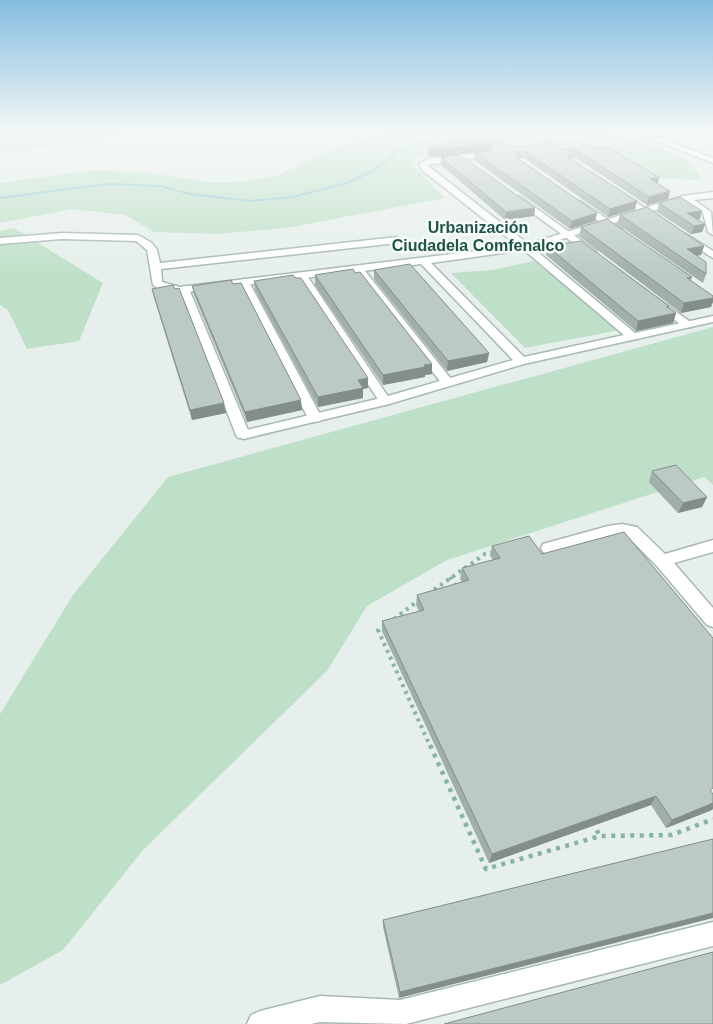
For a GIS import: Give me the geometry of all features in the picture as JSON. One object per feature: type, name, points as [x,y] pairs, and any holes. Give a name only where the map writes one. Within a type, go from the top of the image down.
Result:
[{"type":"street","points":[[440,179],[526,247],[633,337]]},
{"type":"street","points":[[612,190],[713,255]]},
{"type":"street","points":[[507,191],[601,259]]},
{"type":"street","points":[[0,241],[62,236],[138,238],[145,240],[152,248],[157,283],[170,290],[425,262],[526,247],[686,198],[713,195]]},
{"type":"street","points":[[686,198],[707,212],[713,232]]},
{"type":"street","points":[[575,200],[630,239]]},
{"type":"street","points":[[155,267],[397,240]]},
{"type":"street","points":[[425,262],[521,361]]},
{"type":"street","points":[[358,270],[447,382]]},
{"type":"street","points":[[302,276],[386,401]]},
{"type":"street","points":[[244,282],[315,418]]},
{"type":"street","points":[[184,289],[243,435],[386,401],[521,361],[713,319]]},
{"type":"street","points":[[649,295],[688,325]]},
{"type":"street","points":[[549,548],[608,531],[628,530],[636,533],[713,620]]},
{"type":"street","points":[[662,561],[713,546]]},
{"type":"street","points":[[260,1024],[320,1009],[400,1013],[713,934]]},
{"type":"path","points":[[503,549],[485,554],[450,577],[378,630],[486,869],[600,836],[672,835],[713,819]]},
{"type":"path","points":[[450,577],[460,594]]},
{"type":"path","points":[[590,818],[600,836]]},
{"type":"green space","points":[[30,179],[186,179],[207,182],[236,182],[258,179],[426,179],[445,198],[286,228],[217,234],[154,232],[125,215],[73,209],[0,223],[0,183]]},
{"type":"green space","points":[[670,179],[700,179],[701,180]]},
{"type":"green space","points":[[14,228],[103,283],[79,341],[27,349],[8,310],[0,305],[0,231]]},
{"type":"green space","points":[[534,261],[620,330],[525,348],[451,273],[492,270]]},
{"type":"green space","points":[[713,327],[713,485],[704,477],[447,560],[367,606],[327,671],[143,850],[63,950],[0,985],[0,714],[73,595],[168,477]]},
{"type":"building","points":[[467,179],[494,179],[535,208],[506,212]]},
{"type":"building","points":[[512,179],[547,179],[597,213],[572,221]]},
{"type":"building","points":[[566,179],[602,179],[637,201],[610,209]]},
{"type":"building","points":[[621,179],[651,179],[670,191],[649,197]]},
{"type":"building","points":[[680,197],[702,211],[687,213],[705,224],[694,226],[659,203]]},
{"type":"building","points":[[647,207],[704,246],[687,249],[706,262],[706,274],[620,215]]},
{"type":"building","points":[[607,219],[692,277],[687,278],[713,296],[713,298],[684,303],[581,227]]},
{"type":"building","points":[[581,241],[676,313],[638,321],[547,246]]},
{"type":"building","points":[[410,264],[489,353],[448,361],[374,270]]},
{"type":"building","points":[[353,269],[355,273],[360,272],[432,364],[383,375],[315,275]]},
{"type":"building","points":[[293,275],[296,278],[301,278],[368,378],[358,380],[363,388],[318,397],[254,281]]},
{"type":"building","points":[[231,280],[233,284],[241,283],[301,400],[245,412],[192,286]]},
{"type":"building","points":[[173,285],[175,289],[179,288],[224,403],[190,410],[152,289]]},
{"type":"building","points":[[676,465],[707,497],[683,503],[652,471]]},
{"type":"building","points":[[624,532],[713,638],[713,788],[710,790],[713,794],[713,803],[672,820],[656,796],[492,854],[382,621],[424,610],[417,595],[469,580],[462,568],[500,558],[492,546],[529,536],[542,554]]},
{"type":"building","points":[[713,839],[713,913],[400,992],[383,920]]},
{"type":"building","points":[[713,952],[713,1024],[444,1024]]},
{"type":"waterway","points":[[0,198],[108,184],[160,186],[190,194],[249,201],[293,197],[347,183],[356,179]]},
{"type":"district","name":"Urbanización Ciudadela Comfenalco","points":[[478,236]]}]
